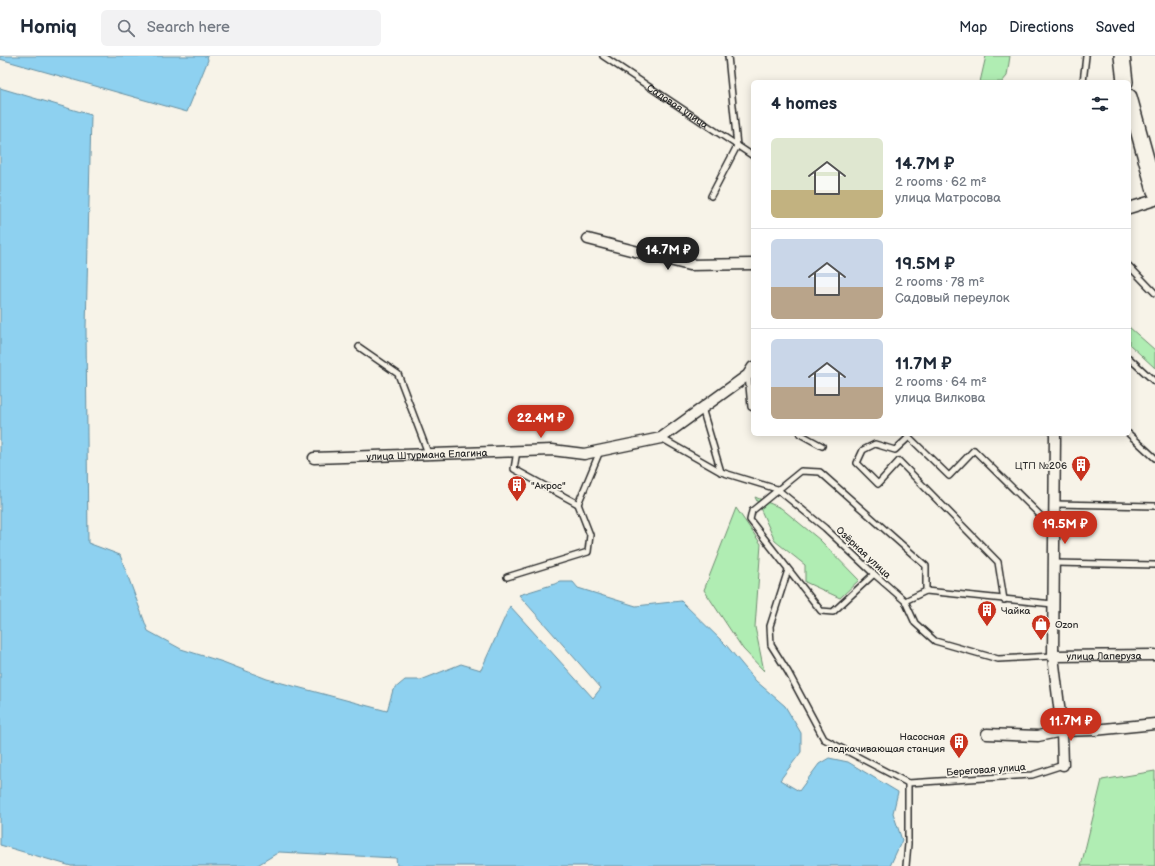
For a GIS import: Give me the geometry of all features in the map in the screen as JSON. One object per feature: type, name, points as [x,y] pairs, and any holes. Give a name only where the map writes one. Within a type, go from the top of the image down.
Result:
[{"type":"main road","points":[[1122,56],[1125,80]]},
{"type":"main road","points":[[1131,104],[1155,191]]},
{"type":"street","points":[[1131,207],[1155,200]]},
{"type":"street","points":[[588,239],[689,264],[751,264]]},
{"type":"street","name":"улица Штурмана Елагина","points":[[314,458],[552,450],[584,454],[600,451],[661,438],[751,371]]},
{"type":"street","points":[[1056,436],[1053,656],[1062,731],[1063,765]]},
{"type":"street","name":"улица Лаперуза","points":[[1053,656],[1155,655]]},
{"type":"street","points":[[987,734],[1038,736],[1062,731],[1155,724]]},
{"type":"lane","name":"Садовая улица","points":[[603,56],[751,155]]},
{"type":"lane","points":[[711,196],[737,146],[728,56]]},
{"type":"lane","points":[[1084,80],[1086,56]]},
{"type":"lane","points":[[1131,268],[1155,293]]},
{"type":"lane","points":[[359,347],[398,374],[428,454]]},
{"type":"lane","points":[[1131,360],[1155,382]]},
{"type":"lane","points":[[751,371],[751,407]]},
{"type":"lane","points":[[702,408],[721,472]]},
{"type":"lane","points":[[804,436],[822,446]]},
{"type":"lane","points":[[1004,600],[998,562],[899,461],[878,484],[857,463],[863,450],[875,444],[895,450],[908,436],[948,476],[974,450],[1044,519],[1054,517]]},
{"type":"lane","points":[[1131,436],[1155,458]]},
{"type":"lane","name":"Озёрная улица","points":[[661,438],[721,472],[777,489],[825,528],[905,601],[915,623],[935,641],[998,659],[1053,656]]},
{"type":"lane","points":[[507,577],[588,552],[590,535],[578,504],[514,469],[517,451]]},
{"type":"lane","points":[[578,504],[600,451]]},
{"type":"lane","points":[[874,574],[833,612],[821,611],[750,520],[752,511],[777,489],[801,471],[820,472],[926,566],[926,591]]},
{"type":"lane","points":[[1055,504],[1155,506]]},
{"type":"lane","points":[[1054,563],[1155,565]]},
{"type":"lane","points":[[788,570],[770,626],[771,645],[788,672],[824,739],[908,783],[908,844],[906,866]]},
{"type":"lane","points":[[905,601],[926,591],[1053,604]]},
{"type":"lane","name":"Береговая улица","points":[[908,783],[1032,775],[1063,765]]},
{"type":"green space","points":[[986,56],[1010,56],[1007,76],[1004,80],[980,80]]},
{"type":"green space","points":[[1131,329],[1155,350],[1155,368],[1131,346]]},
{"type":"green space","points":[[755,497],[781,508],[820,540],[859,580],[840,598],[805,582],[805,565],[775,541]]},
{"type":"green space","points":[[736,508],[761,544],[755,627],[764,671],[743,649],[704,590]]},
{"type":"green space","points":[[1155,771],[1155,866],[1081,866],[1102,780]]},
{"type":"water","points":[[0,56],[207,56],[208,60],[187,112],[0,59]]},
{"type":"water","points":[[0,88],[91,115],[86,328],[88,543],[120,555],[148,631],[181,649],[223,662],[267,679],[387,711],[393,690],[405,680],[421,680],[461,664],[481,670],[510,606],[593,698],[601,688],[519,595],[561,582],[573,582],[578,588],[636,606],[681,601],[726,645],[756,681],[785,706],[801,733],[801,752],[780,780],[799,791],[819,764],[829,758],[848,762],[898,792],[893,813],[902,840],[890,866],[397,866],[396,858],[279,852],[256,866],[71,866],[0,845]]},
{"type":"place","name":"ЦТП №206","points":[[1081,482]]},
{"type":"place","name":"\"Акрос\"","points":[[517,502]]},
{"type":"place","name":"Чайка","points":[[987,627]]},
{"type":"place","name":"Ozon","points":[[1041,641]]},
{"type":"place","name":"Насосная подкачивающая станция","points":[[959,759]]}]
